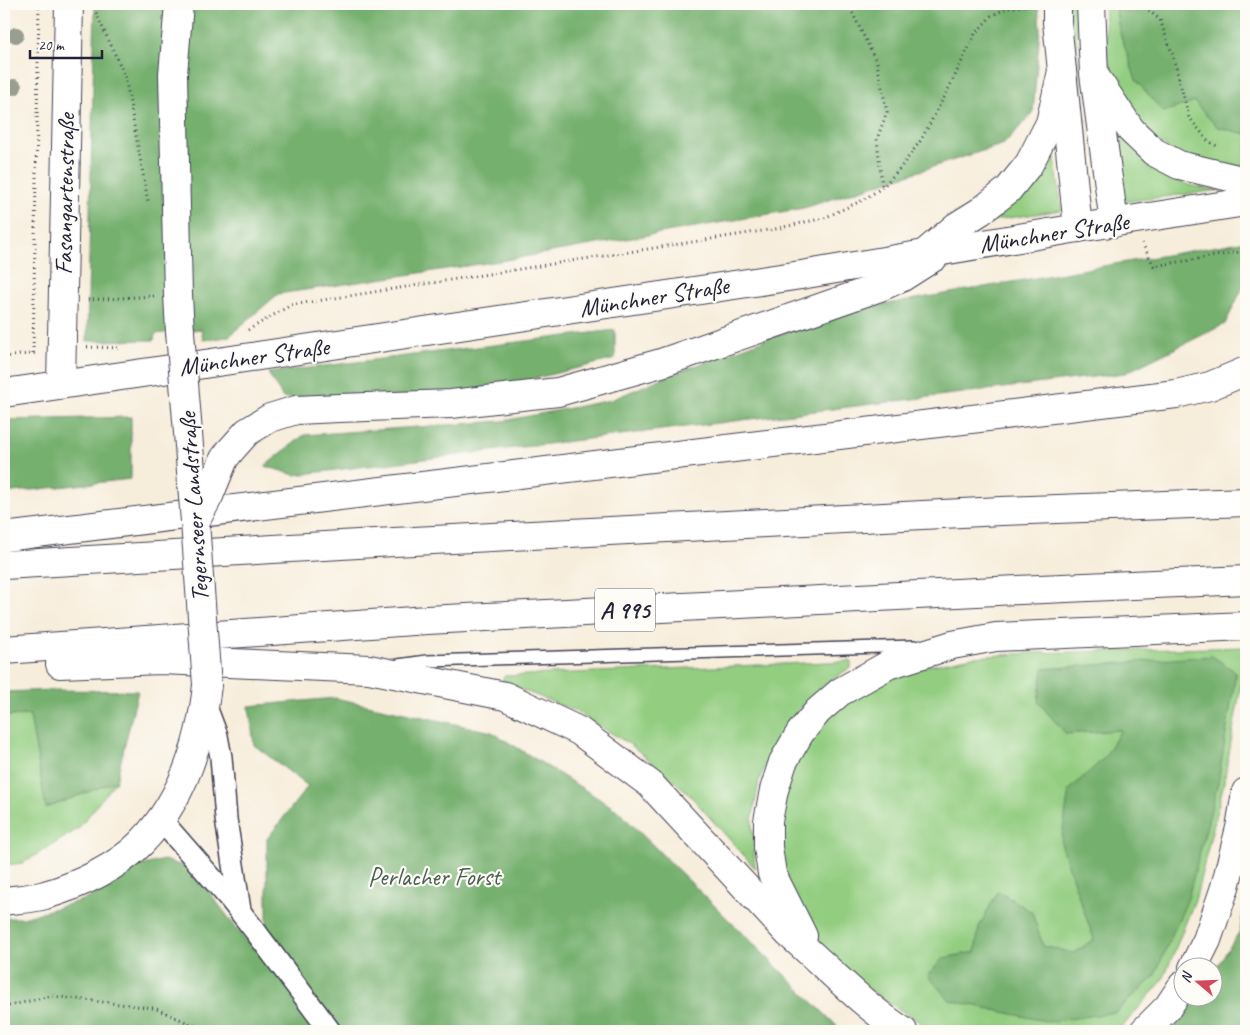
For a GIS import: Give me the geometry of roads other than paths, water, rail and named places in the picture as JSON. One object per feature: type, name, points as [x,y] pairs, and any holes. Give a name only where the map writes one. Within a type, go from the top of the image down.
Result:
[{"type":"main road","name":"Fasangartenstraße","points":[[62,384],[69,4]]},
{"type":"main road","name":"Tegernseer Landstraße","points":[[4,901],[44,895],[75,884],[113,866],[140,844],[161,820],[207,737],[205,704],[207,685],[178,285],[173,74],[179,4]]},
{"type":"main road","points":[[1046,4],[1057,22],[1078,228]]},
{"type":"main road","points":[[1100,5],[1094,74],[1114,223]]},
{"type":"main road","points":[[195,522],[209,496],[224,459],[247,432],[270,418],[296,410],[451,404],[558,392],[661,363],[901,278],[934,252],[958,226],[1008,190],[1029,164],[1050,123],[1062,71]]},
{"type":"main road","points":[[1094,74],[1131,130],[1154,152],[1179,165],[1246,182]]},
{"type":"main road","name":"Münchner Straße","points":[[62,384],[772,279],[1246,202]]},
{"type":"main road","points":[[4,537],[1176,394],[1210,386],[1246,371]]},
{"type":"main road","points":[[4,393],[62,384]]},
{"type":"main road","points":[[4,565],[375,542],[991,511],[1246,502]]},
{"type":"main road","name":"A 995","points":[[4,650],[427,620],[1246,580]]},
{"type":"main road","points":[[815,956],[772,874],[768,847],[768,821],[774,790],[783,762],[800,733],[818,711],[840,692],[888,665],[952,645],[996,637],[1246,626]]},
{"type":"main road","points":[[4,655],[59,664],[161,660],[369,669],[505,696],[579,731],[650,784],[789,934],[859,998],[885,1020],[903,1031]]},
{"type":"main road","points":[[1198,958],[1207,940],[1225,886],[1240,828],[1246,792]]},
{"type":"main road","points":[[1144,1031],[1172,1001]]},
{"type":"street","points":[[207,737],[221,757],[235,906]]},
{"type":"street","points":[[161,820],[256,932],[330,1031]]},
{"type":"lane","points":[[369,669],[427,661],[952,645]]},
{"type":"park label","name":"Perlacher Forst","points":[[434,877]]}]
